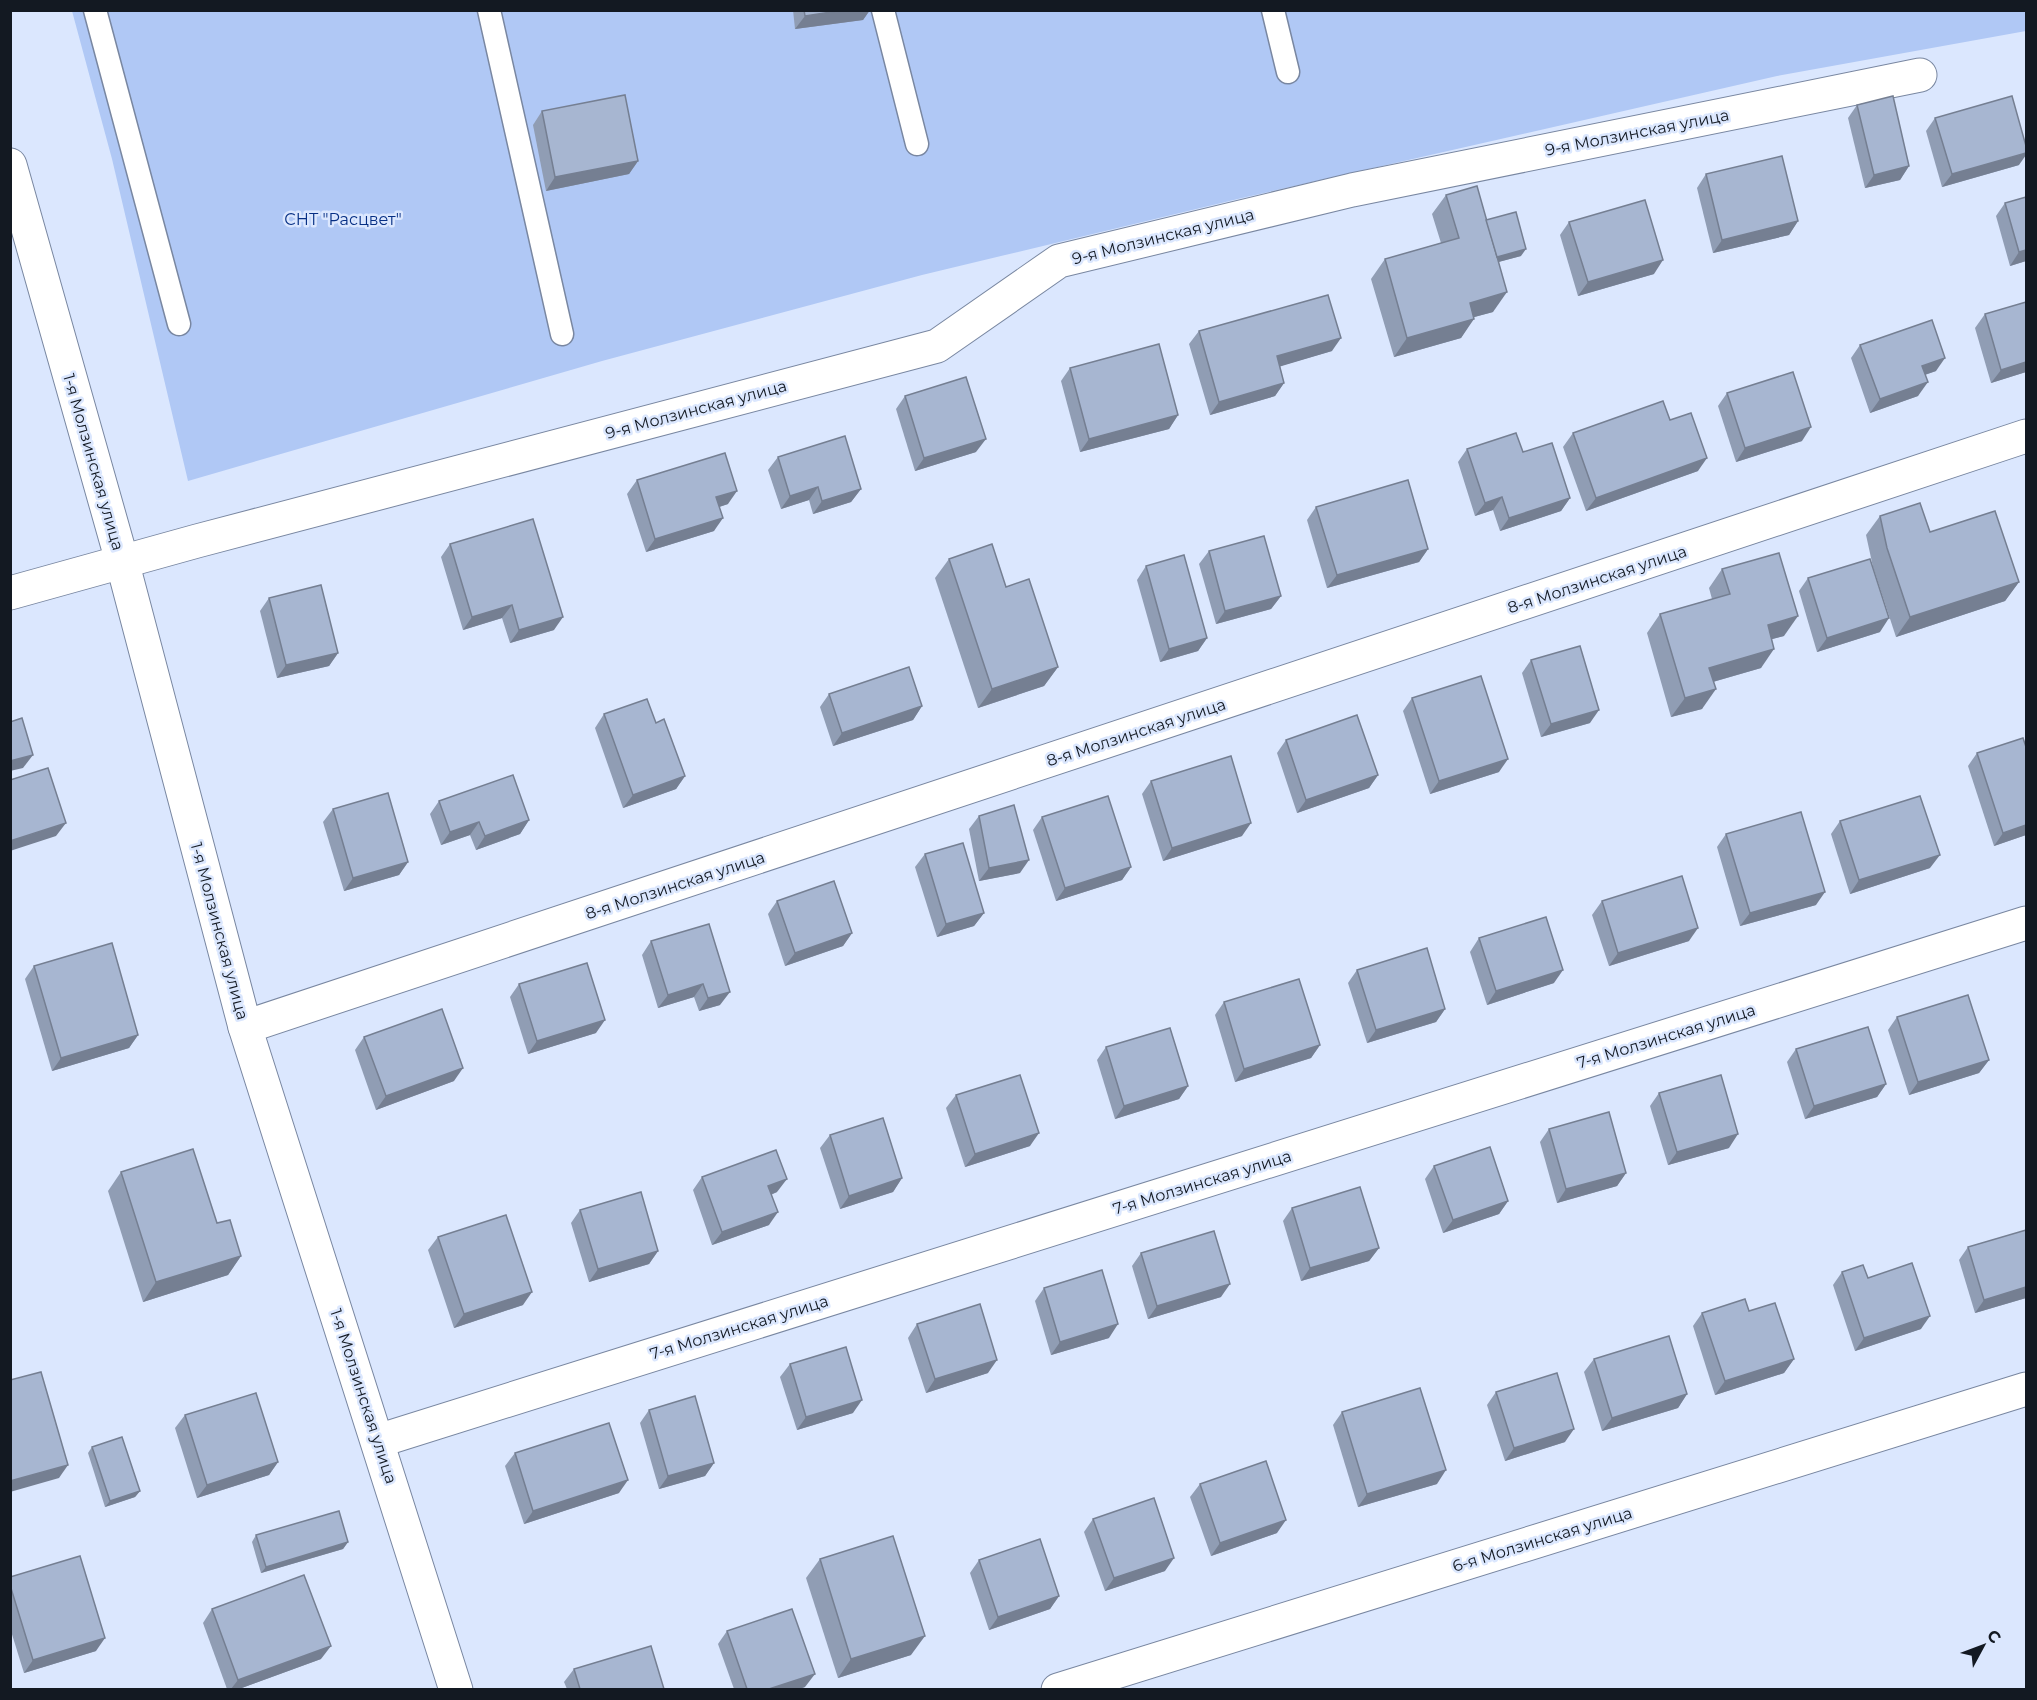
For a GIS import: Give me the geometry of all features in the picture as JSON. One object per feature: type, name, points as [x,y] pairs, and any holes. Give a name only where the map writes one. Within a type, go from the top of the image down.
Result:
[{"type":"street","name":"9-я Молзинская улица","points":[[10,593],[122,561],[937,346],[1059,261],[1352,190],[1920,75]]},
{"type":"street","name":"1-я Молзинская улица","points":[[10,165],[122,561],[246,1027],[456,1689]]},
{"type":"street","name":"8-я Молзинская улица","points":[[246,1027],[2026,436]]},
{"type":"street","name":"7-я Молзинская улица","points":[[378,1441],[2026,923]]},
{"type":"street","name":"6-я Молзинская улица","points":[[1058,1689],[2026,1389]]},
{"type":"lane","points":[[95,10],[179,324]]},
{"type":"lane","points":[[489,10],[562,334]]},
{"type":"lane","points":[[883,10],[917,144]]},
{"type":"lane","points":[[1273,10],[1288,72]]},
{"type":"green space","name":"СНТ \"Расцвет\"","points":[[2026,10],[2026,31],[1777,76],[1242,198],[922,275],[602,361],[188,481],[112,159],[72,11]]},
{"type":"building","points":[[804,10],[844,10],[805,16]]},
{"type":"building","points":[[625,95],[638,161],[555,177],[542,111]]},
{"type":"building","points":[[1893,96],[1909,166],[1874,175],[1857,105]]},
{"type":"building","points":[[2012,96],[2026,153],[1952,174],[1935,118]]},
{"type":"building","points":[[1782,156],[1798,221],[1722,240],[1706,174]]},
{"type":"building","points":[[1477,186],[1507,292],[1470,303],[1474,319],[1407,338],[1385,259],[1459,238],[1446,195]]},
{"type":"building","points":[[2026,197],[2026,250],[2019,252],[2005,203]]},
{"type":"building","points":[[1645,200],[1663,260],[1588,282],[1569,222]]},
{"type":"building","points":[[1516,212],[1526,249],[1497,257],[1486,220]]},
{"type":"building","points":[[1328,295],[1341,338],[1277,356],[1284,383],[1219,402],[1199,331]]},
{"type":"building","points":[[2026,302],[2026,362],[2001,370],[1985,314]]},
{"type":"building","points":[[1932,320],[1945,358],[1922,366],[1928,382],[1880,399],[1860,345]]},
{"type":"building","points":[[1159,344],[1178,415],[1089,439],[1070,368]]},
{"type":"building","points":[[1793,372],[1811,427],[1745,448],[1727,393]]},
{"type":"building","points":[[966,377],[986,439],[924,458],[905,396]]},
{"type":"building","points":[[1663,401],[1670,420],[1691,413],[1707,458],[1596,498],[1573,433]]},
{"type":"building","points":[[1516,433],[1523,452],[1552,443],[1570,498],[1509,518],[1502,497],[1485,503],[1467,449]]},
{"type":"building","points":[[845,436],[861,489],[822,501],[818,487],[790,496],[778,457]]},
{"type":"building","points":[[725,453],[737,491],[716,497],[723,518],[655,539],[637,480]]},
{"type":"building","points":[[1408,480],[1428,549],[1337,575],[1316,507]]},
{"type":"building","points":[[1920,503],[1930,532],[1995,511],[2019,582],[1910,617],[1887,548],[1880,516]]},
{"type":"building","points":[[533,519],[563,617],[519,630],[512,605],[472,617],[450,544]]},
{"type":"building","points":[[1264,536],[1281,596],[1225,611],[1209,551]]},
{"type":"building","points":[[992,544],[1006,587],[1029,579],[1058,667],[992,689],[949,559]]},
{"type":"building","points":[[1779,553],[1798,616],[1768,625],[1774,649],[1709,668],[1716,689],[1685,698],[1660,614],[1730,594],[1722,569]]},
{"type":"building","points":[[1184,555],[1207,638],[1169,649],[1146,566]]},
{"type":"building","points":[[1870,559],[1889,618],[1827,638],[1808,578]]},
{"type":"building","points":[[321,585],[338,653],[286,665],[269,598]]},
{"type":"building","points":[[1580,646],[1599,710],[1551,724],[1531,660]]},
{"type":"building","points":[[909,667],[922,706],[842,733],[829,694]]},
{"type":"building","points":[[1481,676],[1508,759],[1439,781],[1412,698]]},
{"type":"building","points":[[647,699],[656,723],[664,719],[685,776],[633,795],[604,714]]},
{"type":"building","points":[[1357,715],[1378,775],[1306,800],[1286,740]]},
{"type":"building","points":[[22,718],[33,755],[10,761],[10,722]]},
{"type":"building","points":[[2023,738],[2026,747],[2026,825],[2003,833],[1977,753]]},
{"type":"building","points":[[1231,756],[1251,823],[1172,848],[1151,781]]},
{"type":"building","points":[[48,768],[66,823],[10,841],[10,780]]},
{"type":"building","points":[[513,775],[529,820],[485,836],[479,822],[450,832],[439,801]]},
{"type":"building","points":[[388,793],[408,862],[353,878],[333,809]]},
{"type":"building","points":[[1108,796],[1131,867],[1065,888],[1042,817]]},
{"type":"building","points":[[1920,796],[1940,855],[1859,880],[1840,821]]},
{"type":"building","points":[[1014,805],[1029,860],[989,868],[979,816]]},
{"type":"building","points":[[1801,812],[1825,892],[1750,913],[1726,834]]},
{"type":"building","points":[[963,843],[984,913],[946,924],[925,854]]},
{"type":"building","points":[[1682,876],[1698,928],[1618,953],[1602,901]]},
{"type":"building","points":[[834,881],[852,933],[795,953],[777,901]]},
{"type":"building","points":[[1546,917],[1563,970],[1496,991],[1479,938]]},
{"type":"building","points":[[709,924],[730,992],[708,998],[703,984],[668,995],[651,941]]},
{"type":"building","points":[[112,943],[138,1035],[61,1058],[34,966]]},
{"type":"building","points":[[1427,948],[1445,1009],[1376,1030],[1357,970]]},
{"type":"building","points":[[587,963],[605,1020],[537,1041],[519,984]]},
{"type":"building","points":[[1299,979],[1320,1045],[1244,1069],[1224,1002]]},
{"type":"building","points":[[1968,995],[1989,1060],[1918,1082],[1897,1017]]},
{"type":"building","points":[[442,1009],[463,1068],[386,1096],[364,1037]]},
{"type":"building","points":[[1868,1027],[1886,1084],[1814,1106],[1796,1049]]},
{"type":"building","points":[[1170,1028],[1188,1086],[1124,1106],[1106,1047]]},
{"type":"building","points":[[1020,1075],[1039,1133],[975,1154],[956,1095]]},
{"type":"building","points":[[1721,1075],[1738,1134],[1677,1152],[1659,1093]]},
{"type":"building","points":[[1609,1112],[1626,1173],[1566,1189],[1549,1129]]},
{"type":"building","points":[[883,1118],[902,1178],[849,1196],[830,1135]]},
{"type":"building","points":[[1490,1147],[1508,1201],[1453,1220],[1434,1166]]},
{"type":"building","points":[[193,1149],[217,1223],[230,1220],[241,1256],[156,1282],[121,1172]]},
{"type":"building","points":[[776,1150],[787,1179],[768,1186],[778,1212],[722,1232],[702,1177]]},
{"type":"building","points":[[1360,1187],[1379,1248],[1310,1268],[1292,1208]]},
{"type":"building","points":[[641,1192],[658,1251],[598,1269],[580,1210]]},
{"type":"building","points":[[506,1215],[532,1292],[464,1314],[438,1237]]},
{"type":"building","points":[[2026,1230],[2026,1287],[1984,1300],[1968,1247]]},
{"type":"building","points":[[1214,1231],[1230,1284],[1157,1306],[1141,1253]]},
{"type":"building","points":[[1912,1263],[1930,1316],[1864,1338],[1842,1272],[1863,1265],[1868,1278]]},
{"type":"building","points":[[1102,1270],[1118,1324],[1060,1342],[1044,1288]]},
{"type":"building","points":[[1745,1299],[1749,1311],[1775,1303],[1794,1359],[1725,1381],[1702,1313]]},
{"type":"building","points":[[980,1304],[997,1360],[935,1379],[917,1324]]},
{"type":"building","points":[[1669,1336],[1687,1394],[1612,1418],[1594,1359]]},
{"type":"building","points":[[846,1347],[862,1400],[806,1417],[790,1364]]},
{"type":"building","points":[[41,1372],[68,1465],[10,1481],[10,1380]]},
{"type":"building","points":[[1557,1373],[1574,1429],[1514,1448],[1496,1392]]},
{"type":"building","points":[[1420,1388],[1446,1470],[1367,1494],[1342,1412]]},
{"type":"building","points":[[256,1393],[278,1462],[207,1485],[185,1415]]},
{"type":"building","points":[[695,1396],[714,1463],[668,1476],[649,1410]]},
{"type":"building","points":[[609,1423],[628,1480],[533,1511],[515,1453]]},
{"type":"building","points":[[122,1437],[140,1491],[110,1501],[92,1447]]},
{"type":"building","points":[[1266,1461],[1286,1520],[1220,1543],[1200,1484]]},
{"type":"building","points":[[1154,1498],[1174,1558],[1114,1578],[1093,1519]]},
{"type":"building","points":[[339,1511],[348,1542],[266,1567],[256,1535]]},
{"type":"building","points":[[893,1536],[925,1636],[851,1659],[820,1559]]},
{"type":"building","points":[[1040,1539],[1059,1596],[998,1617],[979,1560]]},
{"type":"building","points":[[80,1556],[105,1638],[33,1660],[10,1585],[10,1577]]},
{"type":"building","points":[[304,1575],[331,1646],[238,1680],[212,1609]]},
{"type":"building","points":[[792,1609],[815,1674],[769,1689],[747,1689],[727,1631]]},
{"type":"building","points":[[651,1646],[664,1689],[580,1689],[574,1669]]}]
